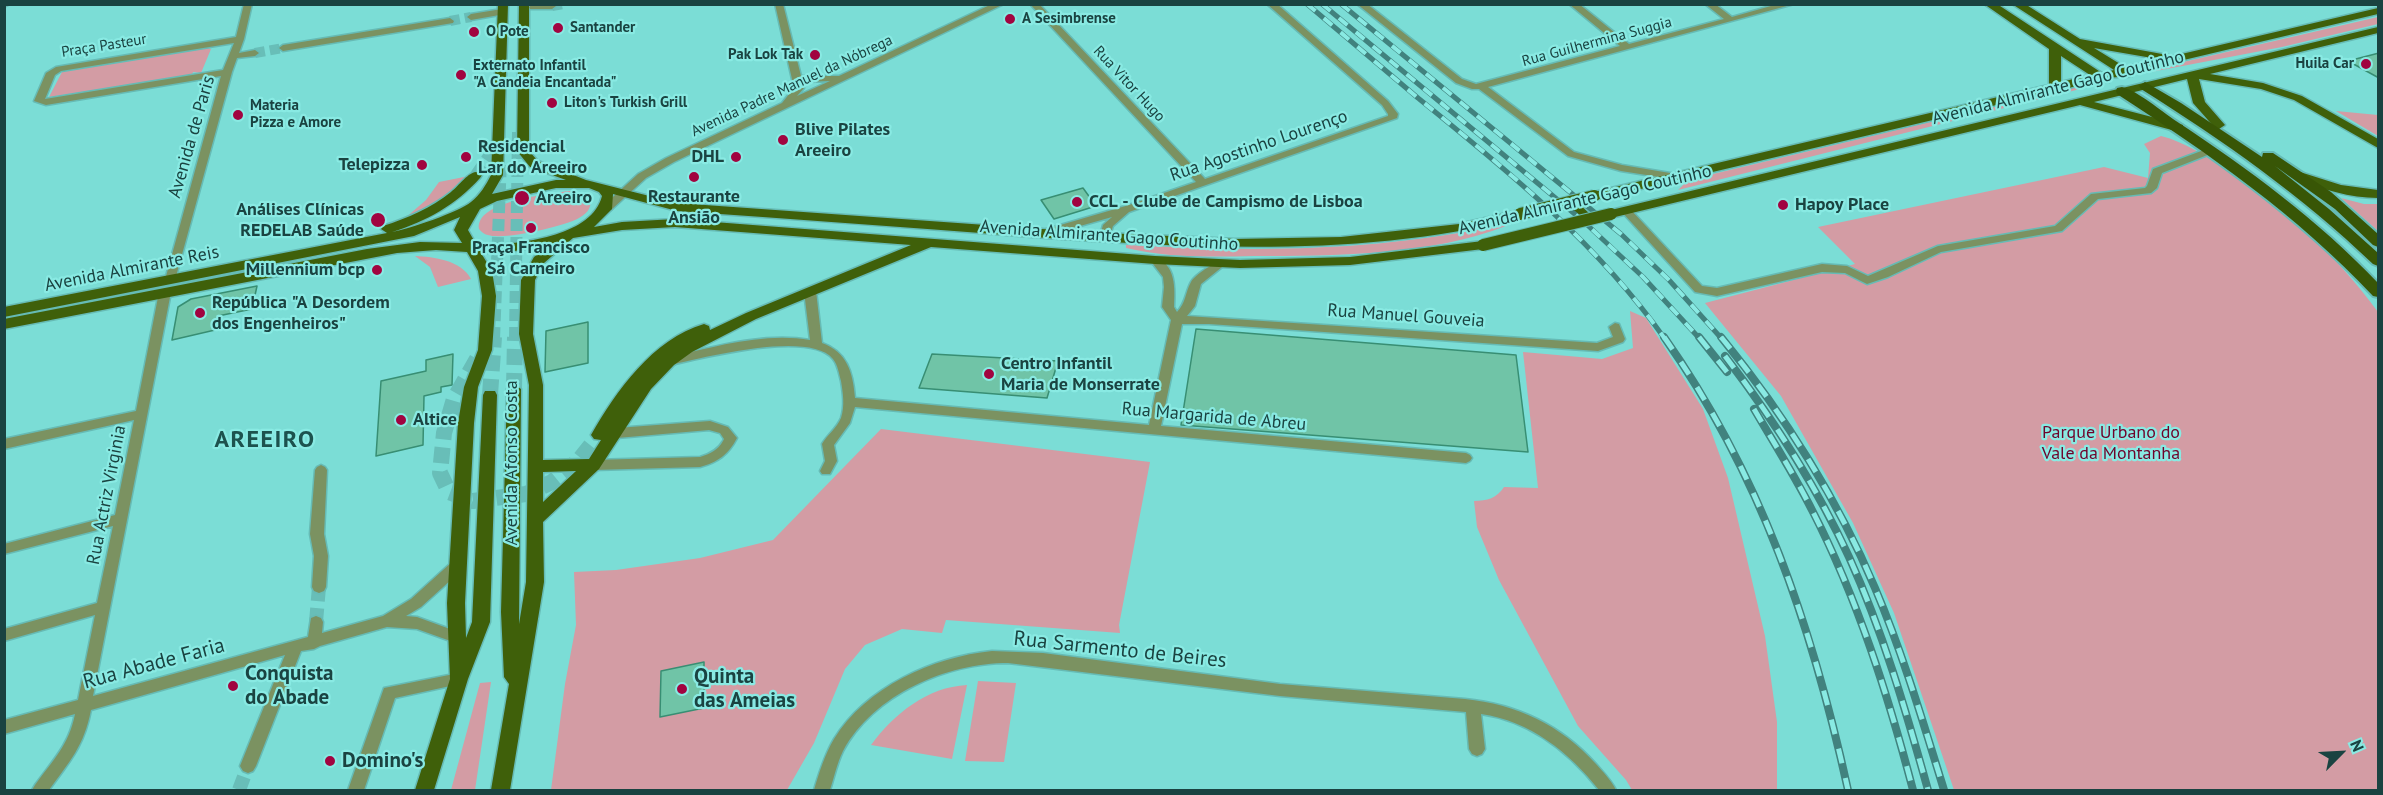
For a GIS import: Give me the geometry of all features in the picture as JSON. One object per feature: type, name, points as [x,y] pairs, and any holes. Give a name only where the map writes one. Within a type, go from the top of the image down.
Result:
[{"type":"highway","points":[[2145,86],[2219,125],[2300,176],[2363,226],[2379,242]]},
{"type":"highway","points":[[2122,91],[2212,150],[2296,212],[2355,265],[2379,292]]},
{"type":"highway","points":[[2174,103],[2294,187],[2352,234],[2379,261]]},
{"type":"main road","points":[[1989,4],[2122,91]]},
{"type":"main road","points":[[2017,4],[2145,86]]},
{"type":"main road","points":[[530,6],[522,151],[534,164],[582,183],[597,186],[608,196],[607,208],[599,218],[569,235],[510,247],[472,249],[461,230],[464,219],[491,187],[497,175],[503,8],[530,6]]},
{"type":"main road","name":"Avenida Almirante Gago Coutinho","points":[[597,186],[677,207],[1044,233],[1235,243],[1341,241],[1459,228],[2379,11]]},
{"type":"main road","name":"Avenida Almirante Gago Coutinho","points":[[569,235],[622,226],[675,223],[1155,260],[1222,263],[1350,261],[1483,245],[2379,30]]},
{"type":"main road","points":[[2073,40],[2175,59]]},
{"type":"main road","points":[[2055,47],[2055,87]]},
{"type":"main road","points":[[2219,125],[2196,101],[2192,89],[2193,74],[2263,86],[2298,98],[2379,144]]},
{"type":"main road","points":[[2079,102],[2179,128]]},
{"type":"main road","points":[[276,259],[313,246],[383,230],[418,219],[449,201],[476,175]]},
{"type":"main road","points":[[2300,176],[2324,186],[2361,194],[2379,194]]},
{"type":"main road","points":[[475,206],[507,194],[556,184],[582,183]]},
{"type":"main road","points":[[1620,190],[1626,211]]},
{"type":"main road","points":[[1569,202],[1588,220]]},
{"type":"main road","name":"Avenida Almirante Reis","points":[[4,324],[276,259],[414,232],[475,206]]},
{"type":"main road","name":"Avenida Afonso Costa","points":[[501,790],[535,582],[536,385],[526,334],[526,288],[530,274],[539,260],[569,235]]},
{"type":"main road","points":[[1105,236],[1106,244],[1113,251],[1126,257]]},
{"type":"main road","points":[[534,521],[593,465],[629,409],[669,361],[687,348],[751,316],[932,242]]},
{"type":"main road","name":"Avenida Almirante Reis","points":[[4,312],[395,249],[433,246],[472,249]]},
{"type":"main road","name":"Avenida Afonso Costa","points":[[459,679],[456,637],[466,423],[471,387],[485,350],[488,326],[488,279],[481,262],[472,249]]},
{"type":"main road","points":[[599,435],[624,397],[657,357],[679,340],[707,327],[751,316]]},
{"type":"main road","name":"Avenida Afonso Costa","points":[[514,389],[510,612],[514,707]]},
{"type":"main road","name":"Avenida Afonso Costa","points":[[424,790],[459,679],[480,622],[490,394]]},
{"type":"main road","points":[[535,466],[593,465]]},
{"type":"street","name":"Avenida de Paris","points":[[168,286],[227,72],[240,39],[248,4]]},
{"type":"street","points":[[779,4],[799,88],[782,108]]},
{"type":"street","name":"Avenida Padre Manuel da Nóbrega","points":[[607,208],[652,169],[1000,4]]},
{"type":"street","name":"Rua Vitor Hugo","points":[[1034,4],[1203,183]]},
{"type":"street","name":"Rua Agostinho Lourenço","points":[[1044,233],[1133,207],[1386,121],[1393,114],[1385,103],[1271,4]]},
{"type":"street","points":[[1361,4],[1459,81],[1470,86],[1480,86],[1571,154],[1621,168],[1678,177]]},
{"type":"street","points":[[1573,4],[1627,48]]},
{"type":"street","points":[[1709,4],[1731,20]]},
{"type":"street","name":"Rua Guilhermina Suggia","points":[[1480,86],[1790,4]]},
{"type":"street","points":[[530,6],[552,6]]},
{"type":"street","points":[[471,17],[503,8]]},
{"type":"street","points":[[283,48],[450,21]]},
{"type":"street","name":"Praça Pasteur","points":[[227,72],[46,102],[39,101],[51,73],[59,69],[240,39]]},
{"type":"street","points":[[234,56],[255,53]]},
{"type":"street","points":[[797,79],[821,80],[854,73]]},
{"type":"street","points":[[1626,211],[1699,289],[1717,292],[1822,267],[1847,270],[1867,280],[1938,249],[2058,229],[2095,196],[2147,191],[2152,188],[2157,171],[2212,150]]},
{"type":"street","name":"Rua Agostinho Lourenço","points":[[1105,236],[1108,225],[1116,216],[1133,207]]},
{"type":"street","points":[[1155,260],[1168,276],[1170,286],[1168,307],[1177,320]]},
{"type":"street","points":[[1154,430],[1177,320],[1189,306],[1196,282],[1222,263]]},
{"type":"street","name":"Rua Actriz Virginia","points":[[40,790],[72,747],[79,731],[168,286]]},
{"type":"street","points":[[810,291],[816,344]]},
{"type":"street","name":"Rua Manuel Gouveia","points":[[1177,320],[1221,321],[1598,348],[1619,339],[1616,327]]},
{"type":"street","points":[[669,361],[749,344],[816,344],[836,355],[844,372],[851,402],[846,424],[828,444],[831,460],[826,471]]},
{"type":"street","name":"Rua Margarida de Abreu","points":[[851,402],[1466,458]]},
{"type":"street","points":[[4,444],[141,414]]},
{"type":"street","points":[[593,465],[700,462],[715,459],[726,448],[731,438],[724,430],[710,425],[616,432]]},
{"type":"street","points":[[319,587],[321,556],[317,534],[321,470]]},
{"type":"street","points":[[4,549],[121,519]]},
{"type":"street","name":"Rua Abade Faria","points":[[4,727],[387,621],[416,603],[458,565]]},
{"type":"street","points":[[4,635],[104,607]]},
{"type":"street","name":"Rua Abade Faria","points":[[387,621],[417,623],[456,637]]},
{"type":"street","points":[[314,643],[315,622]]},
{"type":"street","points":[[248,766],[295,648]]},
{"type":"street","name":"Rua Sarmento de Beires","points":[[822,790],[841,741],[859,719],[879,701],[906,683],[931,671],[964,661],[1022,657],[1281,690],[1473,706],[1505,712],[1533,724],[1584,762],[1608,790]]},
{"type":"street","points":[[356,790],[390,693],[459,679]]},
{"type":"street","points":[[1473,706],[1477,749]]},
{"type":"green space","points":[[2378,17],[2378,24],[2282,47],[2151,72],[2149,70]]},
{"type":"green space","points":[[211,49],[201,73],[193,72],[192,75],[49,97],[62,72]]},
{"type":"green space","points":[[2081,86],[2084,88],[1678,190],[1688,180]]},
{"type":"green space","points":[[2336,111],[2378,115],[2378,136]]},
{"type":"green space","name":"Parque Urbano do Vale da Montanha","points":[[2161,136],[2187,146],[2211,160],[2289,217],[2345,271],[2378,312],[2378,790],[1954,790],[1894,613],[1853,523],[1781,396],[1705,303],[1855,264],[1818,227],[2104,167],[2148,178],[2150,153],[2144,144]]},
{"type":"green space","points":[[469,176],[439,201],[404,219],[426,200],[439,182]]},
{"type":"green space","points":[[569,191],[582,194],[590,204],[585,213],[572,221],[538,231],[503,236],[488,235],[479,229],[481,219],[500,205]]},
{"type":"green space","points":[[2341,198],[2364,204],[2378,204],[2378,231]]},
{"type":"green space","points":[[1505,224],[1506,226],[1477,236],[1447,243],[1382,252],[1222,257],[1158,254],[1126,248],[1126,245],[1222,249],[1316,248],[1410,240]]},
{"type":"green space","points":[[415,256],[454,264],[467,273],[471,279],[438,287],[430,267]]},
{"type":"green space","points":[[1630,311],[1646,318],[1703,409],[1728,478],[1765,636],[1777,722],[1777,790],[1632,790],[1626,780],[1578,726],[1499,580],[1477,527],[1474,501],[1491,498],[1504,487],[1538,488],[1523,352],[1602,359],[1633,348]]},
{"type":"green space","points":[[881,429],[1150,462],[1119,625],[1120,633],[946,620],[942,633],[902,629],[865,645],[845,669],[814,743],[787,790],[551,790],[565,684],[576,625],[574,572],[616,570],[700,558],[773,540]]},
{"type":"green space","points":[[978,681],[1016,683],[1004,762],[965,761]]},
{"type":"green space","points":[[491,682],[475,790],[451,790],[480,683]]},
{"type":"green space","points":[[967,685],[952,759],[871,745],[890,723],[913,704],[938,691]]},
{"type":"building","name":"Huila Car","points":[[2379,53],[2379,78],[2348,61]]},
{"type":"building","name":"CCL - Clube de Campismo de Lisboa","points":[[1083,188],[1096,206],[1054,219],[1041,200]]},
{"type":"building","name":"República \"A Desordem dos Engenheiros\"","points":[[257,286],[252,309],[218,316],[215,330],[172,340],[178,307],[191,299]]},
{"type":"building","points":[[588,322],[588,363],[545,372],[546,331]]},
{"type":"building","points":[[1196,329],[1516,355],[1528,452],[1181,425]]},
{"type":"building","name":"Altice","points":[[453,354],[452,385],[441,387],[441,392],[424,396],[423,445],[376,456],[381,381],[426,371],[426,360]]},
{"type":"building","name":"Centro Infantil Maria de Monserrate","points":[[932,354],[1058,361],[1047,398],[919,388]]},
{"type":"building","name":"Quinta das Ameias","points":[[704,662],[704,708],[660,717],[661,671]]},
{"type":"tunnel","points":[[552,6],[563,4]]},
{"type":"tunnel","points":[[450,21],[471,17]]},
{"type":"tunnel","points":[[255,53],[283,48]]},
{"type":"tunnel","points":[[515,339],[518,132]]},
{"type":"tunnel","points":[[476,175],[502,137]]},
{"type":"tunnel","points":[[494,339],[501,160]]},
{"type":"tunnel","points":[[490,395],[494,337]]},
{"type":"tunnel","points":[[514,389],[515,337]]},
{"type":"tunnel","points":[[477,359],[454,399],[444,433],[440,473],[449,492],[473,501],[526,494],[552,482],[579,460],[599,435]]},
{"type":"tunnel","points":[[316,622],[319,587]]},
{"type":"tunnel","points":[[239,790],[248,766]]},
{"type":"railway","points":[[1307,4],[1550,210],[1610,271],[1665,339]]},
{"type":"railway","points":[[1322,4],[1582,220],[1643,277],[1700,339]]},
{"type":"railway","points":[[1341,4],[1621,234],[1669,280],[1722,339]]},
{"type":"railway","points":[[1664,337],[1698,389],[1729,443],[1779,554],[1818,669],[1848,790]]},
{"type":"railway","points":[[1699,337],[1727,372]]},
{"type":"railway","points":[[1721,337],[1766,396],[1807,457],[1860,554],[1895,638],[1944,790]]},
{"type":"railway","points":[[1725,356],[1793,453],[1849,557],[1883,643],[1928,790]]},
{"type":"railway","points":[[1754,409],[1806,499],[1844,579],[1871,648],[1913,790]]},
{"type":"place","name":"A Sesimbrense","points":[[1010,19]]},
{"type":"place","name":"Santander","points":[[558,28]]},
{"type":"place","name":"O Pote","points":[[474,32]]},
{"type":"place","name":"Pak Lok Tak","points":[[815,55]]},
{"type":"place","name":"Huila Car","points":[[2366,64]]},
{"type":"place","name":"Externato Infantil \"A Candeia Encantada\"","points":[[461,75]]},
{"type":"place","name":"Liton's Turkish Grill","points":[[552,103]]},
{"type":"place","name":"Materia Pizza e Amore","points":[[238,115]]},
{"type":"place","name":"Blive Pilates Areeiro","points":[[783,140]]},
{"type":"place","name":"Residencial Lar do Areeiro","points":[[466,157]]},
{"type":"place","name":"DHL","points":[[736,157]]},
{"type":"place","name":"Telepizza","points":[[422,165]]},
{"type":"place","name":"Restaurante Ansião","points":[[694,177]]},
{"type":"place","name":"Areeiro","points":[[522,198]]},
{"type":"place","name":"CCL - Clube de Campismo de Lisboa","points":[[1077,202]]},
{"type":"place","name":"Hapoy Place","points":[[1783,205]]},
{"type":"place","name":"Análises Clínicas REDELAB Saúde","points":[[378,220]]},
{"type":"place","name":"Praça Francisco Sá Carneiro","points":[[531,228]]},
{"type":"place","name":"Millennium bcp","points":[[377,270]]},
{"type":"place","name":"República \"A Desordem dos Engenheiros\"","points":[[200,313]]},
{"type":"place","name":"Centro Infantil Maria de Monserrate","points":[[989,374]]},
{"type":"place","name":"Altice","points":[[401,420]]},
{"type":"place","name":"Conquista do Abade","points":[[233,686]]},
{"type":"place","name":"Quinta das Ameias","points":[[682,689]]},
{"type":"place","name":"Domino's","points":[[330,761]]},
{"type":"district","name":"AREEIRO","points":[[265,440]]}]
